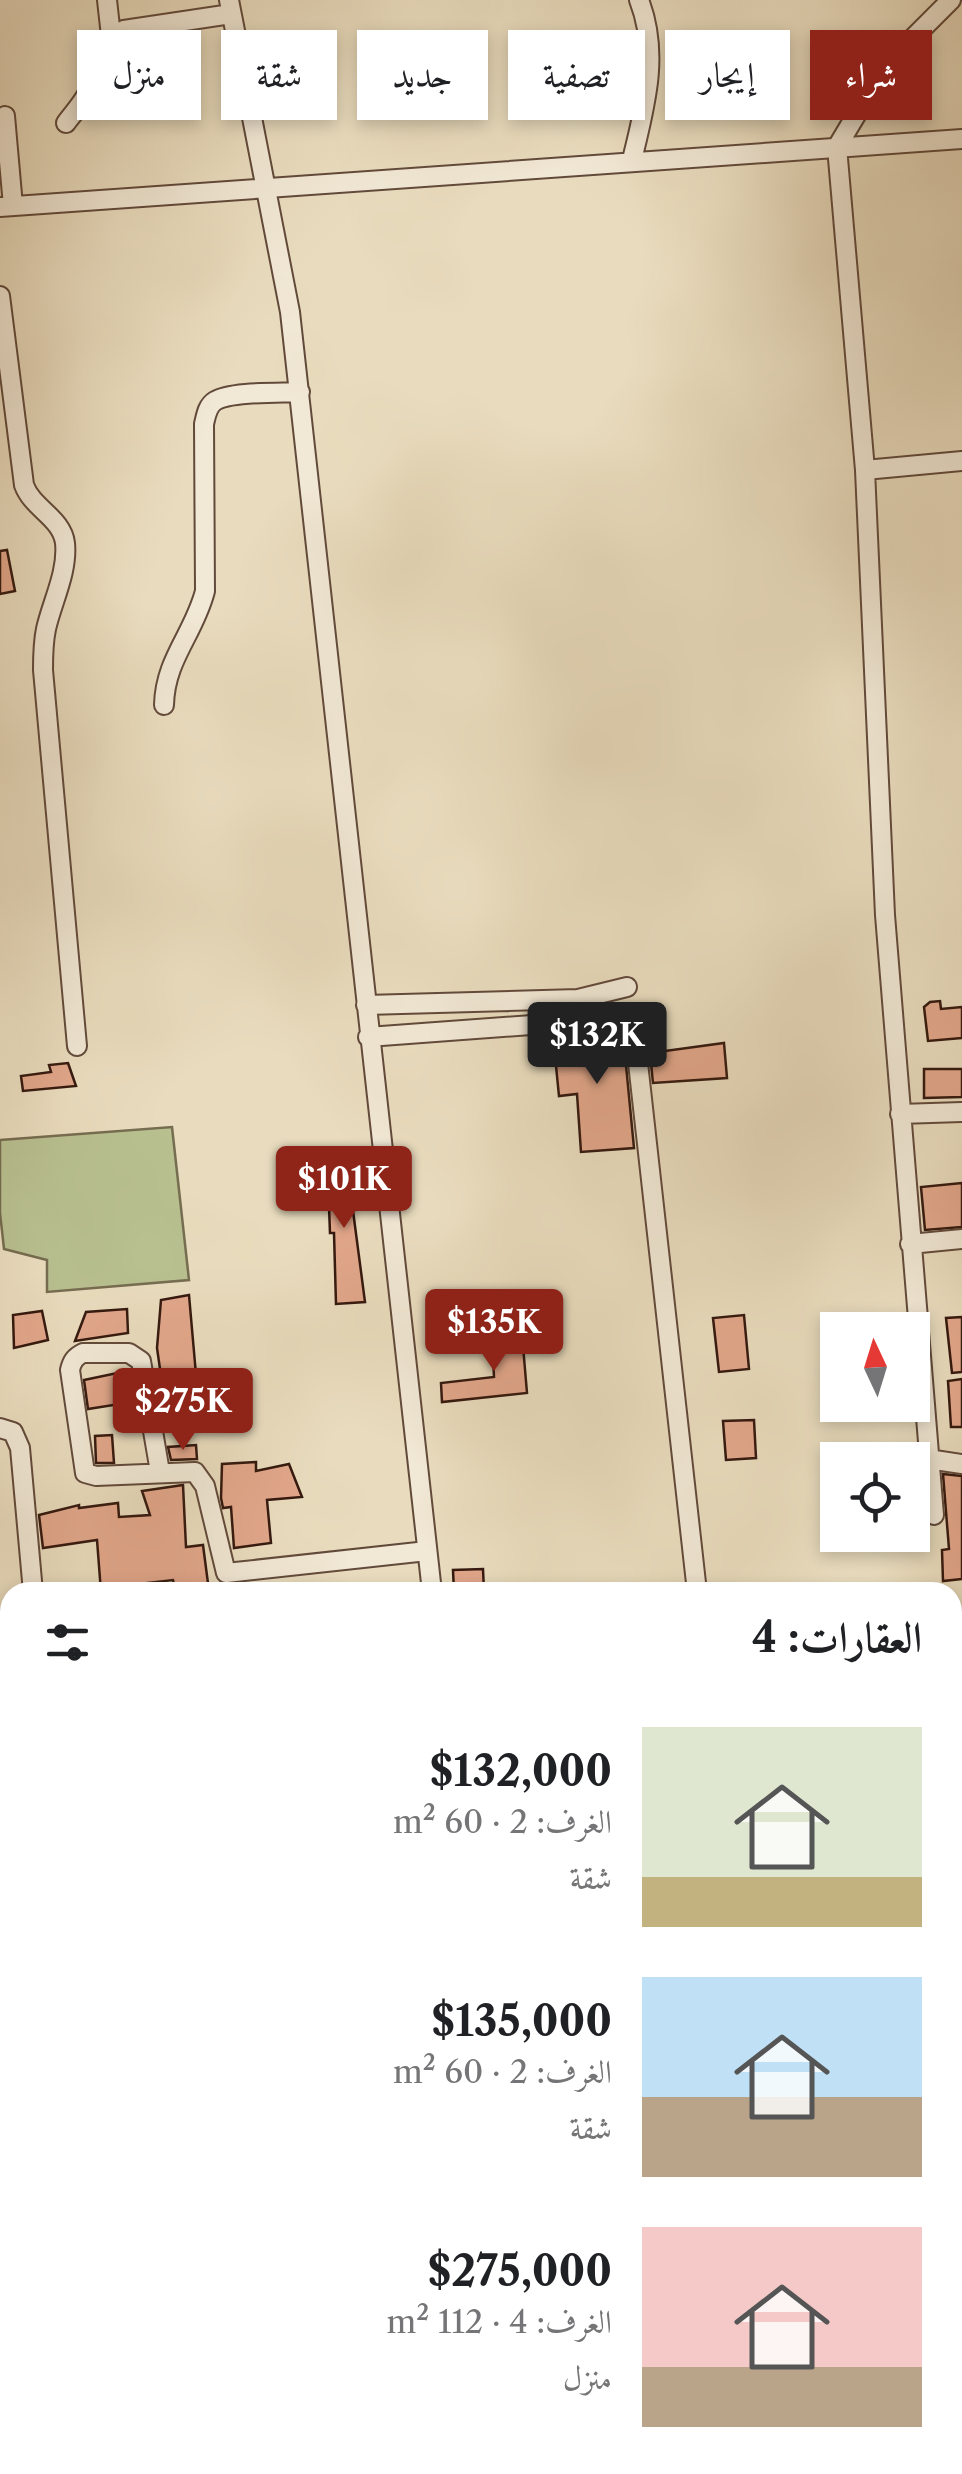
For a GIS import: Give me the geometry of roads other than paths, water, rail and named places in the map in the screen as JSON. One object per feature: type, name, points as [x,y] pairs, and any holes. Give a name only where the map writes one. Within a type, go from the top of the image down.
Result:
[{"type":"street","points":[[107,0],[110,30]]},
{"type":"street","points":[[632,160],[651,71],[650,41],[639,0]]},
{"type":"street","points":[[927,1442],[882,856],[864,470],[836,148],[849,122],[903,48],[951,0]]},
{"type":"street","points":[[124,30],[230,7],[290,312],[431,1582]]},
{"type":"street","points":[[66,123],[77,107]]},
{"type":"street","points":[[5,116],[7,207],[962,139]]},
{"type":"street","points":[[0,296],[24,485],[29,498],[59,528],[65,542],[44,641],[43,670],[77,1046]]},
{"type":"street","points":[[164,706],[168,671],[198,615],[204,590],[207,411],[216,401],[236,396],[300,392]]},
{"type":"street","points":[[864,470],[962,462]]},
{"type":"street","points":[[366,1004],[578,999],[627,988]]},
{"type":"street","points":[[368,1037],[612,1019]]},
{"type":"street","points":[[637,1054],[697,1582]]},
{"type":"street","points":[[900,1114],[962,1112]]},
{"type":"street","points":[[910,1244],[962,1239]]},
{"type":"street","points":[[160,1472],[141,1361],[129,1353],[77,1356],[70,1370],[85,1474],[96,1476],[160,1472],[186,1470],[201,1478],[226,1582]]},
{"type":"street","points":[[0,1428],[13,1432],[20,1448],[32,1582]]},
{"type":"street","points":[[930,1459],[962,1464]]},
{"type":"street","points":[[930,1478],[934,1515]]},
{"type":"street","points":[[232,1582],[427,1551]]}]
